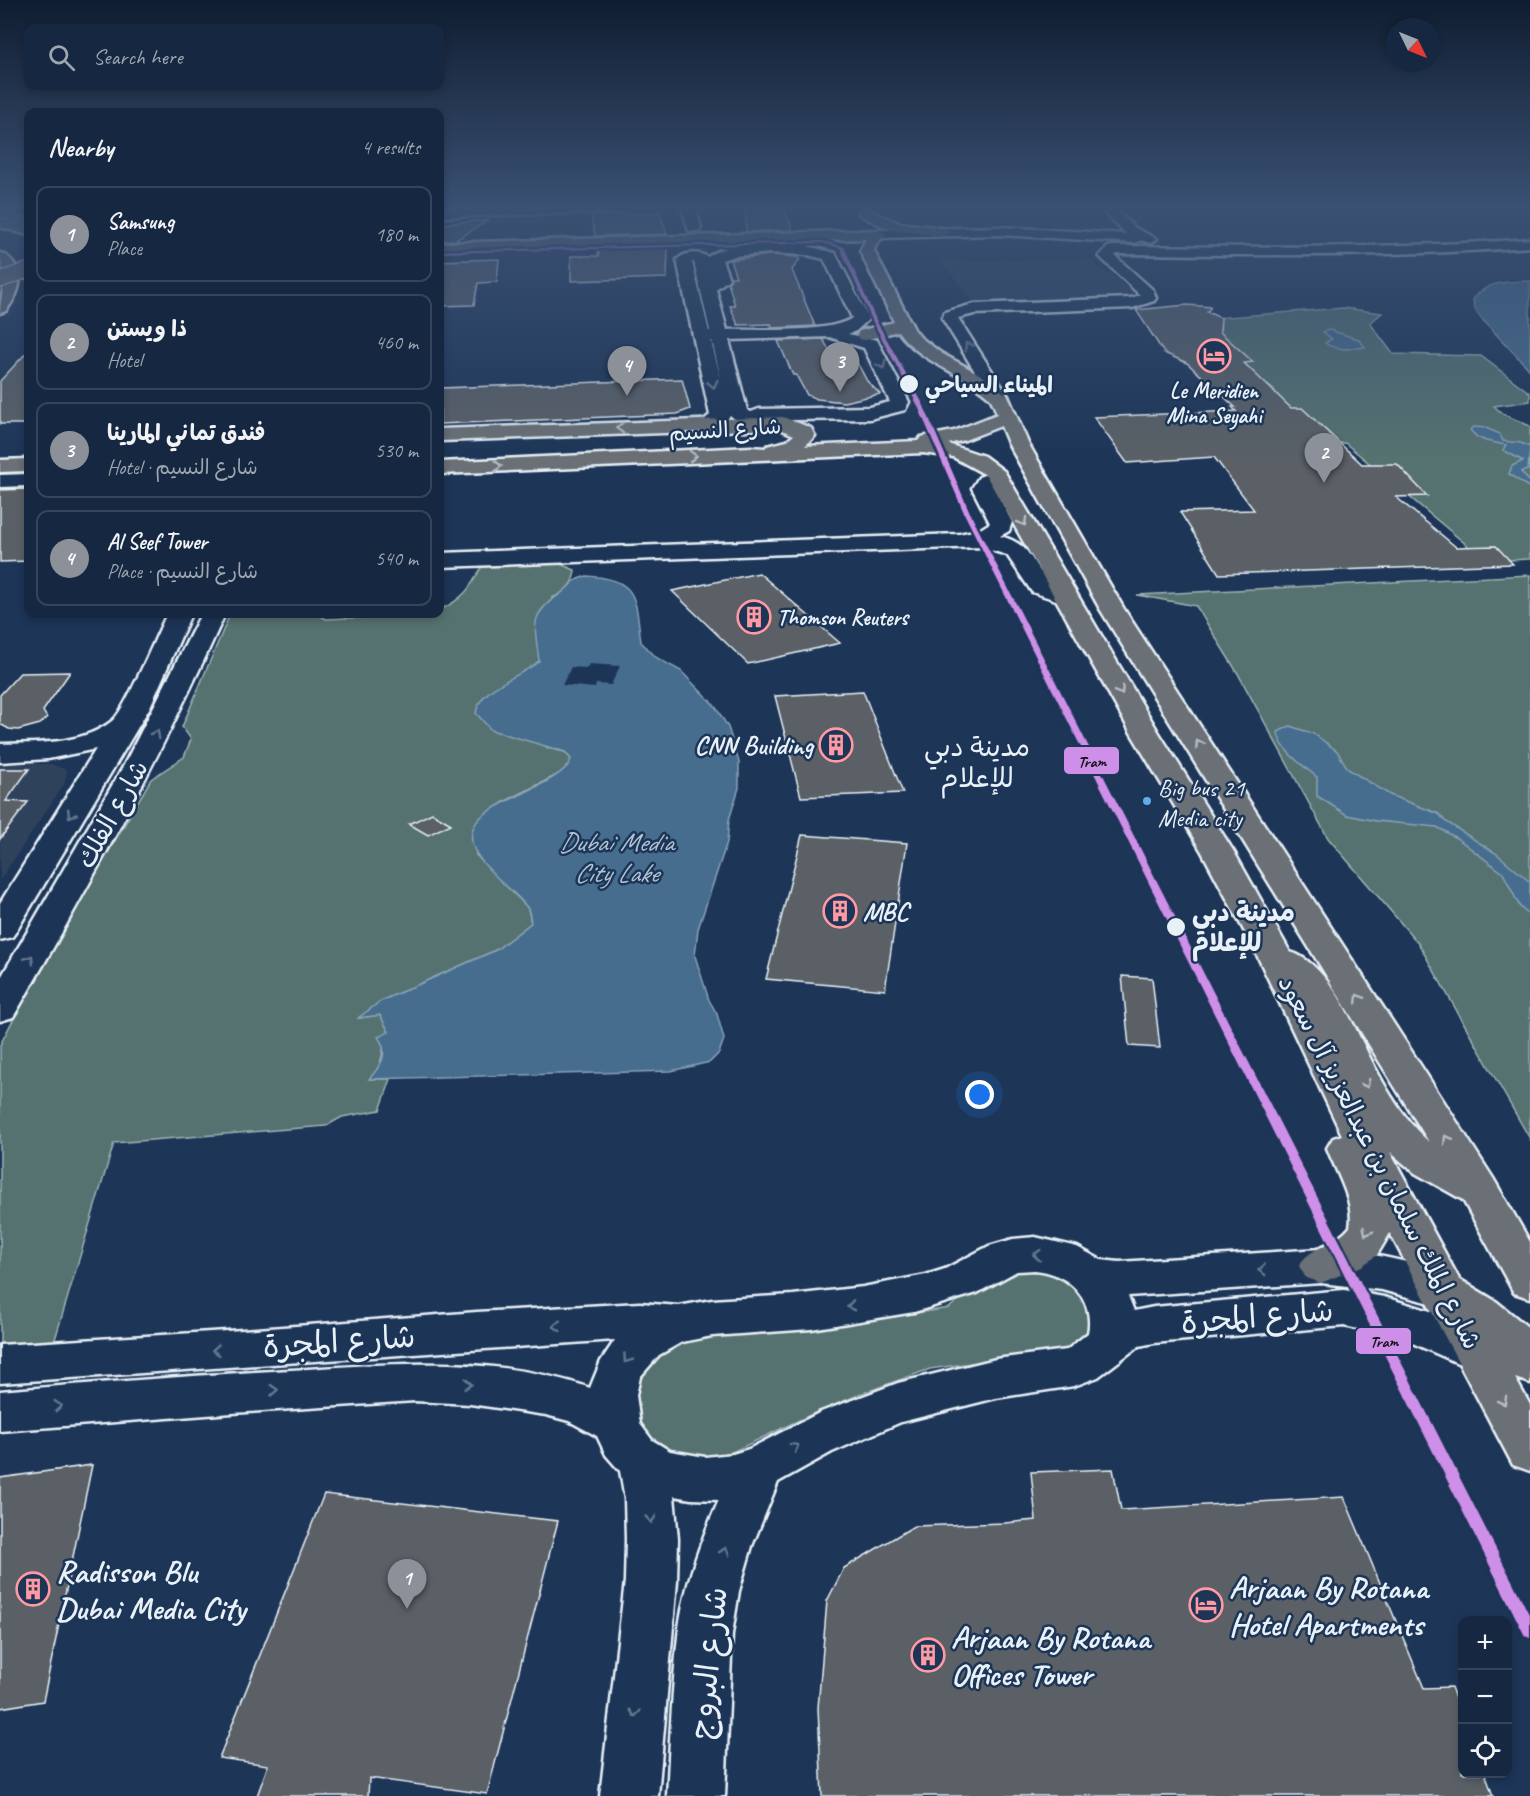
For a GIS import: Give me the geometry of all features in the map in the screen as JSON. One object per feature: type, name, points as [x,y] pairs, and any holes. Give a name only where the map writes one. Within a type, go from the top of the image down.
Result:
[{"type":"main road","points":[[0,308],[10,292]]},
{"type":"main road","points":[[887,292],[909,335],[927,352],[975,379],[1004,406]]},
{"type":"main road","points":[[865,335],[903,325]]},
{"type":"main road","name":"شارع النسيم","points":[[444,468],[729,456],[774,450],[941,440],[965,434],[1004,406]]},
{"type":"main road","name":"شارع الملك سلمان بن عبدالعزيز آل سعود","points":[[1004,406],[1026,456],[1112,609],[1278,868],[1478,1189],[1530,1281]]},
{"type":"main road","points":[[774,450],[795,445],[805,436],[800,428],[783,423]]},
{"type":"main road","name":"شارع النسيم","points":[[444,435],[783,423]]},
{"type":"main road","points":[[729,456],[901,446],[931,447],[976,458],[995,473]]},
{"type":"main road","points":[[0,451],[24,450]]},
{"type":"main road","points":[[0,458],[24,457]]},
{"type":"main road","points":[[0,466],[24,465]]},
{"type":"main road","name":"شارع الملك سلمان بن عبدالعزيز آل سعود","points":[[995,473],[1144,733],[1218,852],[1273,953],[1390,1194],[1530,1450]]},
{"type":"main road","points":[[1273,953],[1308,980],[1320,996],[1391,1130],[1414,1153],[1444,1172],[1478,1189]]},
{"type":"main road","points":[[1321,1266],[1352,1252],[1366,1237],[1373,1218],[1333,1112],[1331,1094],[1335,1078]]},
{"type":"main road","points":[[1441,1289],[1487,1318],[1509,1338],[1530,1364]]},
{"type":"street","points":[[696,292],[733,389],[740,415],[755,420],[783,423]]},
{"type":"street","points":[[708,292],[720,415],[708,425]]},
{"type":"street","points":[[828,334],[850,327],[861,319],[848,292]]},
{"type":"street","points":[[1004,406],[950,316],[957,312],[974,309],[1132,303],[1148,298],[1149,295],[1145,292]]},
{"type":"street","points":[[714,338],[744,332],[865,335]]},
{"type":"street","points":[[733,389],[740,393],[749,411],[762,416],[870,413],[898,406],[900,402],[871,344],[828,334]]},
{"type":"street","points":[[714,338],[748,341],[794,335]]},
{"type":"street","points":[[444,560],[966,539],[985,536],[1001,526],[983,488],[986,481],[995,473]]},
{"type":"street","points":[[0,481],[24,480]]},
{"type":"street","points":[[966,539],[999,543],[1015,550],[1041,587],[1065,596]]},
{"type":"street","name":"شارع الفلك","points":[[0,930],[139,700],[177,618]]},
{"type":"street","name":"شارع الفلك","points":[[0,1009],[113,814],[177,694],[211,618]]},
{"type":"street","points":[[9,753],[78,746],[106,737],[123,728]]},
{"type":"street","points":[[9,753],[69,758],[84,763],[91,770],[91,780]]},
{"type":"street","points":[[628,1796],[651,1581],[652,1539],[650,1499],[611,1396],[618,1372],[632,1351],[653,1335],[678,1324],[706,1319],[777,1315],[848,1307],[916,1294],[960,1281],[1006,1257],[1023,1254],[1041,1254],[1058,1258],[1076,1265],[1091,1275],[1105,1291],[1112,1308],[1113,1327],[1107,1344]]},
{"type":"street","name":"شارع المجرة","points":[[1091,1275],[1133,1279],[1321,1266],[1353,1267],[1387,1273],[1441,1289]]},
{"type":"street","name":"شارع المجرة","points":[[0,1411],[415,1382],[470,1384],[546,1395],[581,1405],[670,1474],[700,1479],[732,1476],[762,1467],[801,1444],[884,1408],[970,1383],[1078,1366],[1095,1357],[1119,1334],[1154,1325],[1344,1308],[1384,1315],[1414,1324],[1476,1352]]},
{"type":"street","name":"شارع المجرة","points":[[0,1364],[653,1320],[678,1324]]},
{"type":"street","name":"شارع البروج","points":[[696,1796],[705,1634],[713,1591],[726,1546],[742,1505],[762,1467]]},
{"type":"shaded area","points":[[966,292],[1134,292],[1139,295],[1130,301],[988,306],[974,302]]},
{"type":"shaded area","points":[[0,764],[51,764],[67,770],[65,783],[0,880]]},
{"type":"green space","points":[[1343,308],[1382,313],[1370,323],[1393,354],[1481,356],[1530,393],[1530,401],[1494,406],[1503,414],[1530,426],[1530,559],[1486,561],[1345,443],[1300,445],[1308,436],[1274,390],[1261,380],[1201,319]]},
{"type":"green space","points":[[555,562],[575,570],[570,584],[564,591],[552,598],[539,661],[509,680],[547,748],[565,752],[571,759],[570,765],[561,773],[504,802],[479,819],[476,855],[528,908],[531,923],[496,950],[381,1001],[359,1018],[380,1015],[389,1032],[379,1066],[370,1079],[391,1079],[380,1110],[342,1117],[326,1126],[114,1143],[53,1346],[0,1346],[0,1045],[32,983],[151,779],[184,757],[191,739],[182,727],[228,618],[444,618],[444,608],[465,593],[482,566]]},
{"type":"green space","points":[[1530,575],[1530,1139],[1418,943],[1328,838],[1237,672],[1196,606],[1137,595]]},
{"type":"green space","points":[[1040,1266],[1093,1294],[1091,1334],[1078,1348],[1017,1363],[971,1363],[930,1369],[808,1416],[728,1454],[695,1460],[670,1450],[650,1437],[632,1410],[632,1384],[668,1345],[715,1332],[802,1331],[949,1308],[970,1291],[991,1279],[1002,1274]]},
{"type":"water","points":[[1530,292],[1530,370],[1479,316],[1473,299],[1479,293]]},
{"type":"water","points":[[1329,330],[1358,339],[1365,347],[1344,349],[1329,346],[1325,343],[1332,339],[1323,332]]},
{"type":"water","points":[[1473,427],[1486,428],[1500,434],[1503,441],[1521,443],[1530,447],[1528,470],[1521,472],[1530,482],[1530,488],[1509,474],[1512,466],[1523,461],[1503,450],[1506,445],[1477,437],[1470,430]]},
{"type":"water","name":"Dubai Media City Lake","points":[[587,576],[617,581],[631,594],[635,603],[641,642],[657,658],[681,671],[715,706],[728,727],[739,762],[739,788],[729,820],[727,842],[698,929],[695,956],[724,1039],[719,1053],[710,1062],[671,1071],[369,1079],[384,1054],[378,1037],[389,1032],[380,1015],[358,1018],[381,1001],[496,950],[531,923],[527,908],[477,854],[472,842],[472,830],[480,818],[489,811],[557,775],[571,759],[565,752],[491,730],[476,713],[485,695],[539,661],[535,630],[538,615],[550,601],[574,581]]},
{"type":"water","points":[[1290,726],[1314,734],[1337,751],[1348,769],[1390,795],[1439,814],[1445,821],[1497,854],[1530,882],[1530,916],[1520,907],[1503,873],[1458,839],[1437,827],[1376,821],[1347,815],[1317,796],[1317,777],[1293,758],[1280,739],[1278,732]]},
{"type":"pier","points":[[589,664],[620,666],[611,685],[596,684],[595,688],[562,685],[571,667],[587,668]]},
{"type":"building","points":[[444,292],[476,292],[474,305],[444,306]]},
{"type":"building","points":[[731,292],[801,292],[815,326],[773,328],[771,324],[738,325],[730,306],[735,306]]},
{"type":"building","points":[[1187,305],[1211,307],[1207,312],[1221,318],[1220,332],[1253,362],[1244,363],[1291,408],[1302,408],[1362,464],[1397,464],[1427,496],[1396,497],[1456,547],[1496,546],[1513,564],[1219,574],[1180,512],[1254,510],[1214,457],[1127,463],[1094,417],[1236,411],[1232,407],[1235,407],[1187,363],[1164,353],[1136,310]]},
{"type":"building","points":[[823,339],[829,350],[850,349],[867,381],[880,394],[844,402],[817,399],[807,395],[796,375],[793,375],[778,341]]},
{"type":"building","points":[[24,355],[24,424],[0,424],[0,381]]},
{"type":"building","points":[[682,379],[690,409],[677,414],[444,424],[444,388]]},
{"type":"building","points":[[24,489],[24,561],[0,562],[0,490]]},
{"type":"building","name":"Thomson Reuters","points":[[759,573],[840,643],[748,664],[672,591]]},
{"type":"building","points":[[70,672],[43,711],[47,718],[40,724],[18,730],[9,729],[0,724],[0,695],[20,673]]},
{"type":"building","name":"CNN Building","points":[[863,691],[903,793],[801,797],[775,696]]},
{"type":"building","points":[[0,769],[29,769],[6,801],[28,802],[0,839]]},
{"type":"building","points":[[432,813],[451,824],[428,835],[409,824]]},
{"type":"building","name":"MBC","points":[[802,835],[907,843],[885,990],[766,979]]},
{"type":"building","points":[[1122,976],[1152,978],[1160,1048],[1129,1046]]},
{"type":"building","name":"Radisson Blu Dubai Media City","points":[[92,1465],[43,1701],[0,1708],[0,1478]]},
{"type":"building","name":"Arjaan By Rotana Hotel Apartments","points":[[1113,1469],[1121,1510],[1344,1497],[1424,1688],[1451,1687],[1458,1706],[1458,1778],[1487,1778],[1493,1796],[822,1796],[818,1708],[827,1601],[844,1568],[914,1526],[1036,1520],[1031,1472]]},
{"type":"building","points":[[324,1494],[558,1521],[487,1794],[369,1778],[368,1796],[257,1796],[268,1765],[219,1758]]},
{"type":"transit line","name":"Tram","points":[[862,292],[875,322],[920,404],[968,515],[1530,1631]]},
{"type":"place","name":"Le Meridien Mina Seyahi","points":[[1214,356]]},
{"type":"place","name":"الميناء السياحي","points":[[909,384]]},
{"type":"place","name":"فندق تماني المارينا","points":[[840,392]]},
{"type":"place","name":"Al Seef Tower","points":[[627,396]]},
{"type":"place","name":"ذا ويستن","points":[[1324,483]]},
{"type":"place","name":"Thomson Reuters","points":[[754,617]]},
{"type":"place","name":"CNN Building","points":[[836,745]]},
{"type":"place","name":"Big bus 21 Media city","points":[[1147,801]]},
{"type":"place","name":"MBC","points":[[840,911]]},
{"type":"place","name":"مدينة دبي للإعلام","points":[[1176,927]]},
{"type":"place","name":"Radisson Blu Dubai Media City","points":[[33,1589]]},
{"type":"place","name":"Arjaan By Rotana Hotel Apartments","points":[[1206,1605]]},
{"type":"place","name":"Samsung","points":[[407,1609]]},
{"type":"place","name":"Arjaan By Rotana Offices Tower","points":[[928,1655]]},
{"type":"district","name":"مدينة دبي للإعلام","points":[[977,762]]}]
